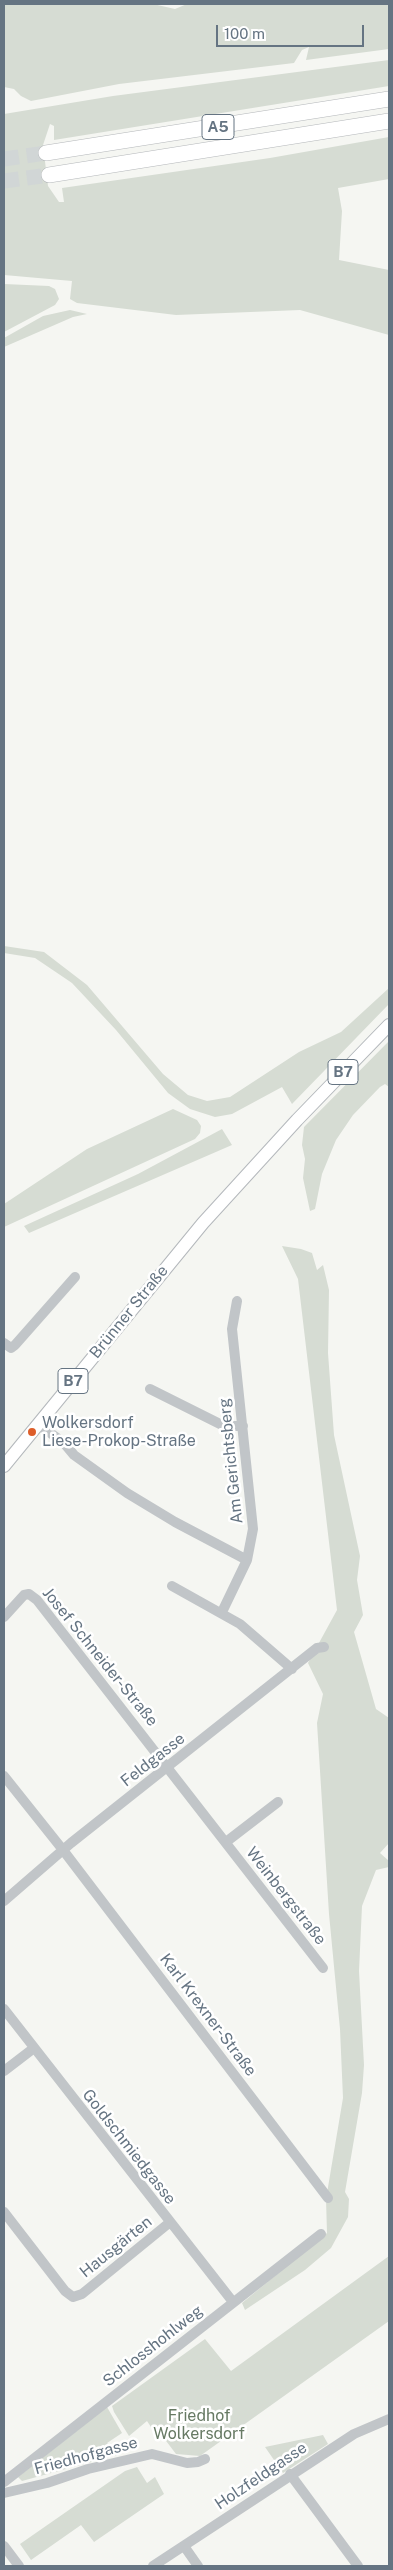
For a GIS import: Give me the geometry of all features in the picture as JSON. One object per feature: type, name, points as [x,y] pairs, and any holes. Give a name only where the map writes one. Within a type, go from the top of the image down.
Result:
[{"type":"highway","name":"A5","points":[[46,153],[389,99]]},
{"type":"highway","name":"A5","points":[[48,175],[389,121]]},
{"type":"main road","name":"Brünner Straße","points":[[4,1466],[179,1251],[297,1120],[389,1025]]},
{"type":"street","points":[[4,1344],[11,1348],[16,1345],[75,1277]]},
{"type":"street","name":"Am Gerichtsberg","points":[[222,1612],[247,1560],[253,1529],[232,1323],[237,1301]]},
{"type":"street","points":[[150,1389],[224,1426],[243,1426]]},
{"type":"street","points":[[38,1424],[64,1444],[74,1455],[127,1493],[175,1522],[247,1560]]},
{"type":"street","points":[[172,1586],[222,1612],[267,1645],[292,1669]]},
{"type":"street","name":"Josef Schneider-Straße","points":[[4,1617],[24,1594],[33,1596],[168,1768]]},
{"type":"street","name":"Feldgasse","points":[[4,1901],[63,1850],[317,1648],[324,1647]]},
{"type":"street","name":"Weinbergstraße","points":[[168,1768],[323,1968]]},
{"type":"street","points":[[4,1776],[63,1850]]},
{"type":"street","name":"Weinbergstraße","points":[[226,1842],[278,1802]]},
{"type":"street","name":"Karl Krexner-Straße","points":[[63,1850],[328,2198]]},
{"type":"street","name":"Goldschmiedgasse","points":[[4,2008],[169,2223],[233,2302]]},
{"type":"street","points":[[4,2071],[34,2048]]},
{"type":"street","name":"Hausgärten","points":[[4,2212],[65,2292],[74,2297],[82,2294],[169,2223]]},
{"type":"street","name":"Schlosshohlweg","points":[[4,2482],[320,2234]]},
{"type":"street","name":"Holzfeldgasse","points":[[153,2566],[290,2474],[354,2434],[389,2419]]},
{"type":"street","name":"Friedhofgasse","points":[[4,2493],[47,2483],[88,2469],[152,2454],[187,2463],[205,2459]]},
{"type":"street","points":[[290,2474],[358,2566]]},
{"type":"street","points":[[4,2546],[19,2566]]},
{"type":"street","points":[[184,2546],[198,2566]]},
{"type":"green space","points":[[4,4],[153,4],[175,9],[187,4],[389,4],[389,49],[306,60],[309,47],[302,50],[294,63],[119,84],[31,101],[21,96],[14,89],[4,87]]},
{"type":"green space","points":[[389,60],[389,86],[54,140],[54,126],[50,124],[43,145],[48,186],[59,202],[64,202],[62,188],[270,158],[389,137],[389,179],[338,188],[342,211],[339,260],[389,270],[389,335],[300,310],[176,315],[77,303],[70,299],[72,281],[4,275],[4,114],[113,96]]},
{"type":"green space","points":[[4,284],[49,286],[55,289],[59,299],[55,305],[4,332]]},
{"type":"green space","points":[[70,310],[87,314],[73,317],[4,347],[4,338],[43,316]]},
{"type":"green space","points":[[4,946],[44,952],[87,985],[163,1074],[188,1095],[207,1101],[230,1097],[299,1052],[341,1032],[389,988],[389,1004],[292,1104],[282,1087],[232,1114],[215,1117],[190,1109],[168,1093],[116,1030],[72,983],[35,958],[4,953]]},
{"type":"green space","points":[[389,1041],[389,1087],[385,1084],[380,1087],[353,1115],[336,1140],[322,1174],[315,1209],[310,1211],[303,1178],[305,1159],[302,1145],[304,1127]]},
{"type":"green space","points":[[173,1109],[197,1120],[201,1126],[200,1133],[195,1139],[4,1227],[4,1204],[87,1149]]},
{"type":"green space","points":[[222,1129],[232,1145],[29,1233],[24,1226],[138,1174]]},
{"type":"green space","points":[[282,1246],[312,1253],[317,1270],[323,1265],[329,1290],[328,1353],[334,1435],[360,1556],[357,1580],[363,1615],[354,1632],[376,1709],[389,1718],[389,1843],[380,1853],[389,1861],[389,1867],[376,1870],[362,1906],[359,1971],[364,2065],[362,2093],[345,2192],[349,2199],[348,2217],[331,2248],[305,2270],[245,2310],[242,2303],[327,2233],[326,2199],[343,2098],[340,2029],[329,1914],[317,1723],[323,1694],[308,1663],[337,1610],[298,1279]]},
{"type":"green space","name":"Friedhof Wolkersdorf","points":[[389,2256],[389,2321],[200,2456],[176,2454],[154,2425],[151,2427],[147,2421],[129,2436],[112,2406],[205,2339],[231,2371]]},
{"type":"green space","points":[[107,2407],[122,2433],[107,2443],[117,2455],[22,2481],[18,2477]]},
{"type":"green space","points":[[323,2435],[328,2444],[283,2473],[265,2447]]},
{"type":"green space","points":[[137,2467],[147,2483],[155,2477],[164,2494],[94,2542],[81,2525],[31,2560],[20,2544],[125,2471]]},
{"type":"tunnel","points":[[4,159],[46,153]]},
{"type":"tunnel","points":[[4,181],[49,175]]},
{"type":"place","name":"Wolkersdorf Liese-Prokop-Straße","points":[[32,1432]]}]
